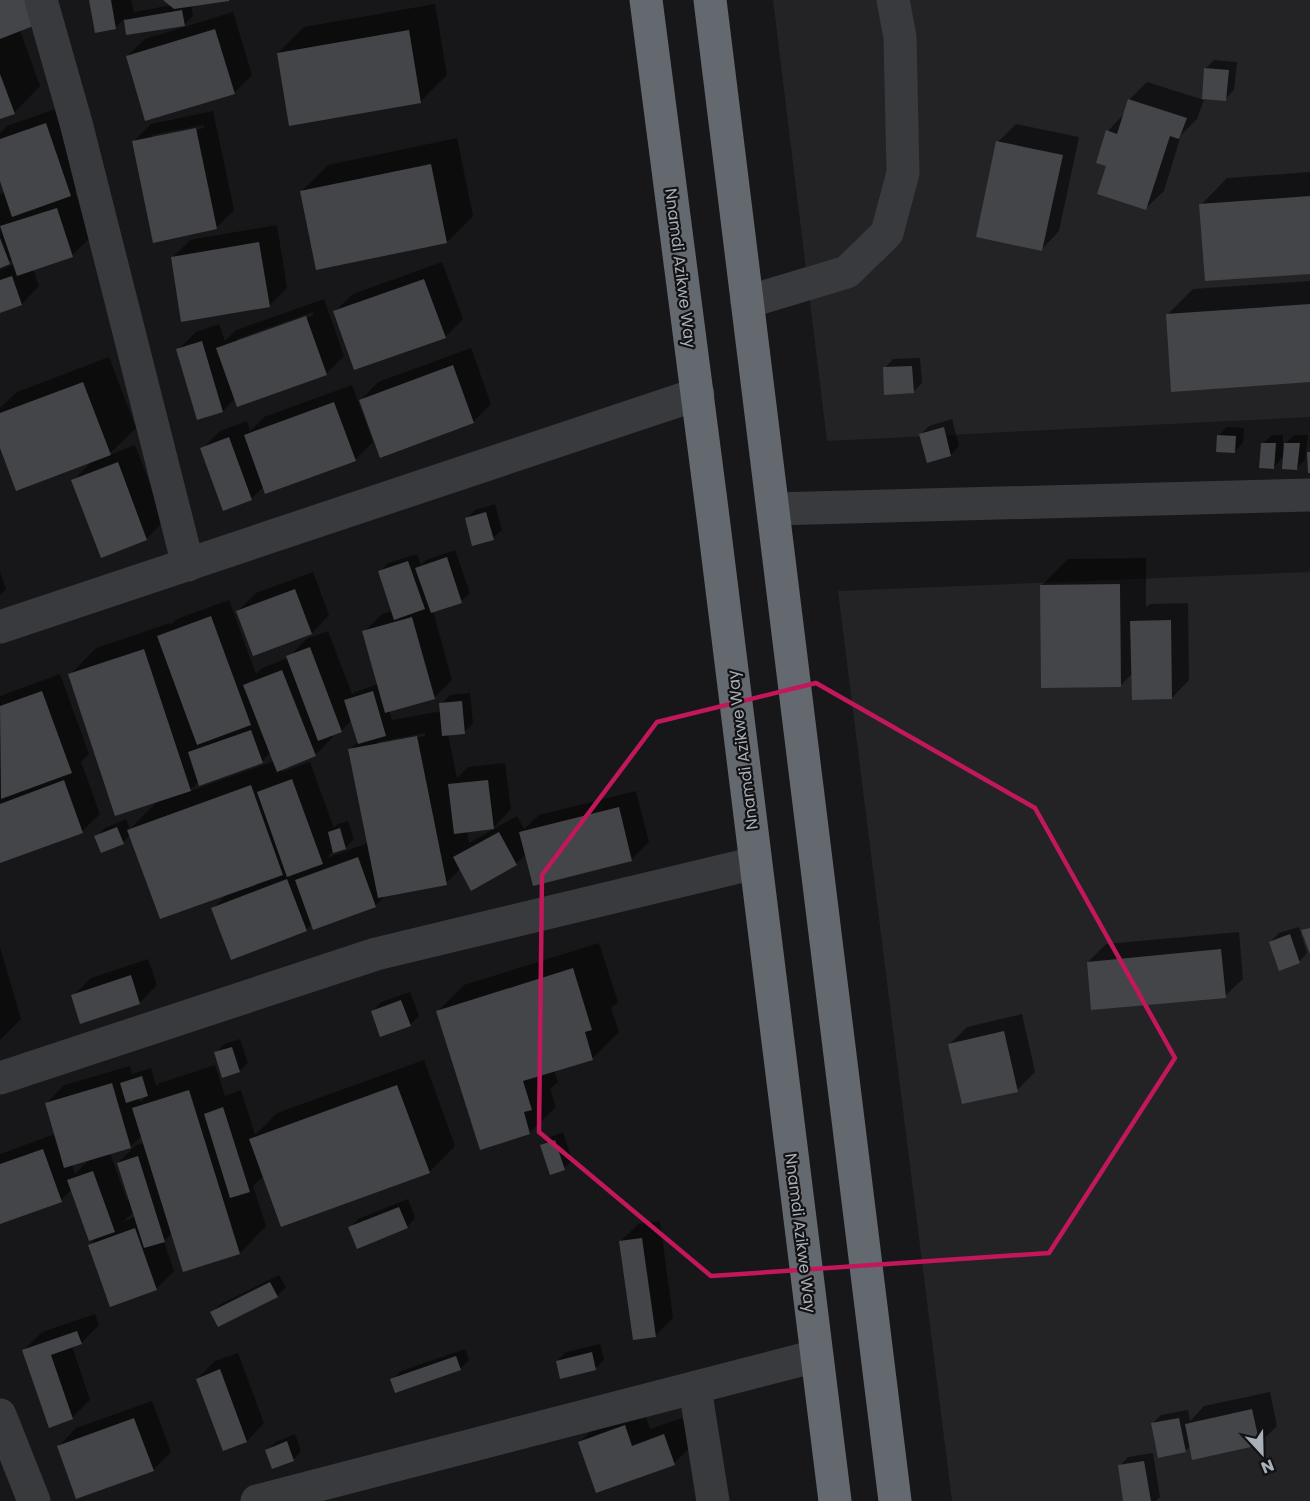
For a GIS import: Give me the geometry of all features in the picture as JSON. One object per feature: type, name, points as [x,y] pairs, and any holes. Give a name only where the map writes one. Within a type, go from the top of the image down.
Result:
[{"type":"highway","name":"Nnamdi Azikwe Way","points":[[646,0],[698,394],[835,1501]]},
{"type":"highway","points":[[710,0],[895,1501]]},
{"type":"street","points":[[41,0],[76,123],[188,566]]},
{"type":"street","points":[[747,302],[847,272],[887,233],[903,173],[900,37],[893,0]]},
{"type":"street","points":[[0,627],[698,394]]},
{"type":"street","points":[[773,508],[1310,495]]},
{"type":"street","points":[[0,1078],[376,954],[755,863]]},
{"type":"street","points":[[257,1501],[816,1356]]},
{"type":"street","points":[[695,1388],[713,1501]]},
{"type":"street","points":[[0,1415],[34,1501]]},
{"type":"highlighted area","points":[[816,683],[1035,808],[1175,1058],[1049,1253],[711,1276],[539,1132],[542,875],[657,722]]},
{"type":"shaded area","points":[[773,0],[1310,0],[1310,417],[827,441]]},
{"type":"shaded area","points":[[1310,572],[1310,1501],[952,1501],[838,591]]},
{"type":"building","points":[[0,0],[31,0],[41,23],[0,39]]},
{"type":"building","points":[[89,0],[111,0],[116,29],[95,33]]},
{"type":"building","points":[[163,0],[229,0],[229,1],[174,9]]},
{"type":"building","points":[[182,10],[185,26],[126,35],[124,20]]},
{"type":"building","points":[[215,29],[235,94],[145,121],[126,56]]},
{"type":"building","points":[[409,30],[421,103],[289,126],[277,53]]},
{"type":"building","points":[[1204,68],[1229,70],[1226,101],[1202,99]]},
{"type":"building","points":[[0,74],[15,114],[0,119]]},
{"type":"building","points":[[1128,99],[1187,118],[1179,139],[1170,136],[1146,210],[1097,194],[1106,166],[1096,163],[1106,130],[1117,134]]},
{"type":"building","points":[[46,123],[71,196],[12,217],[0,181],[0,139]]},
{"type":"building","points":[[196,128],[217,229],[153,243],[132,141]]},
{"type":"building","points":[[996,141],[1063,155],[1042,251],[976,237]]},
{"type":"building","points":[[431,164],[447,243],[316,270],[300,191]]},
{"type":"building","points":[[1310,196],[1310,274],[1205,281],[1199,204]]},
{"type":"building","points":[[57,208],[73,257],[17,276],[0,226]]},
{"type":"building","points":[[0,238],[10,264],[0,268]]},
{"type":"building","points":[[259,242],[270,307],[181,322],[171,257]]},
{"type":"building","points":[[12,276],[22,305],[0,313],[0,280]]},
{"type":"building","points":[[424,279],[446,338],[354,370],[333,311]]},
{"type":"building","points":[[1310,304],[1310,382],[1171,392],[1166,314]]},
{"type":"building","points":[[306,316],[327,375],[237,407],[216,348]]},
{"type":"building","points":[[202,341],[223,412],[197,420],[176,349]]},
{"type":"building","points":[[453,365],[474,423],[380,458],[359,400]]},
{"type":"building","points":[[912,366],[914,393],[884,395],[883,367]]},
{"type":"building","points":[[83,382],[111,455],[16,491],[0,448],[0,413]]},
{"type":"building","points":[[334,402],[356,461],[265,494],[244,435]]},
{"type":"building","points":[[944,427],[951,456],[927,463],[919,434]]},
{"type":"building","points":[[1217,435],[1236,436],[1235,453],[1216,452]]},
{"type":"building","points":[[229,437],[252,500],[223,511],[200,448]]},
{"type":"building","points":[[1261,443],[1276,443],[1274,469],[1259,468]]},
{"type":"building","points":[[1284,443],[1300,443],[1297,470],[1282,469]]},
{"type":"building","points":[[1307,452],[1310,452],[1310,473],[1308,473]]},
{"type":"building","points":[[118,462],[147,540],[101,558],[71,480]]},
{"type":"building","points":[[486,512],[494,540],[472,546],[465,518]]},
{"type":"building","points":[[447,557],[462,603],[431,613],[415,568]]},
{"type":"building","points":[[408,561],[425,609],[394,620],[378,571]]},
{"type":"building","points":[[1120,584],[1121,687],[1041,688],[1040,585]]},
{"type":"building","points":[[295,589],[312,634],[253,656],[236,611]]},
{"type":"building","points":[[211,616],[251,725],[197,745],[157,636]]},
{"type":"building","points":[[412,617],[435,699],[385,713],[362,631]]},
{"type":"building","points":[[1171,620],[1172,699],[1132,700],[1130,621]]},
{"type":"building","points":[[310,647],[342,732],[318,741],[286,656]]},
{"type":"building","points":[[144,649],[191,791],[115,816],[68,674]]},
{"type":"building","points":[[282,670],[316,756],[277,772],[243,685]]},
{"type":"building","points":[[42,691],[72,773],[1,799],[0,706]]},
{"type":"building","points":[[373,691],[386,736],[358,744],[344,700]]},
{"type":"building","points":[[462,701],[465,734],[442,736],[439,703]]},
{"type":"building","points":[[251,730],[263,763],[199,786],[188,752]]},
{"type":"building","points":[[417,736],[447,885],[378,898],[348,749]]},
{"type":"building","points":[[292,779],[323,864],[287,877],[257,792]]},
{"type":"building","points":[[64,780],[83,833],[0,863],[0,804]]},
{"type":"building","points":[[488,780],[494,829],[454,834],[448,784]]},
{"type":"building","points":[[251,785],[283,875],[160,919],[127,830]]},
{"type":"building","points":[[619,807],[632,861],[533,886],[519,832]]},
{"type":"building","points":[[117,827],[124,844],[101,853],[94,836]]},
{"type":"building","points":[[340,828],[346,849],[333,853],[328,832]]},
{"type":"building","points":[[499,832],[517,865],[471,891],[453,857]]},
{"type":"building","points":[[358,857],[376,907],[313,930],[295,880]]},
{"type":"building","points":[[287,879],[307,931],[231,960],[211,908]]},
{"type":"building","points":[[1310,928],[1310,954],[1301,930]]},
{"type":"building","points":[[1290,934],[1300,963],[1279,971],[1269,942]]},
{"type":"building","points":[[1221,949],[1226,998],[1091,1010],[1087,962]]},
{"type":"building","points":[[573,968],[592,1030],[585,1032],[593,1060],[523,1081],[532,1110],[524,1112],[530,1134],[480,1150],[436,1011]]},
{"type":"building","points":[[131,975],[140,1004],[80,1024],[71,995]]},
{"type":"building","points":[[401,1000],[411,1026],[380,1037],[371,1011]]},
{"type":"building","points":[[1004,1031],[1018,1092],[962,1104],[948,1044]]},
{"type":"building","points":[[232,1047],[240,1072],[222,1078],[214,1052]]},
{"type":"building","points":[[142,1076],[148,1096],[126,1103],[120,1083]]},
{"type":"building","points":[[112,1083],[131,1148],[64,1168],[45,1103]]},
{"type":"building","points":[[397,1085],[430,1173],[281,1227],[249,1139]]},
{"type":"building","points":[[189,1090],[240,1254],[183,1272],[132,1108]]},
{"type":"building","points":[[223,1107],[250,1192],[230,1198],[204,1114]]},
{"type":"building","points":[[555,1140],[565,1170],[550,1175],[540,1145]]},
{"type":"building","points":[[43,1149],[62,1202],[0,1224],[0,1164]]},
{"type":"building","points":[[138,1156],[165,1242],[144,1248],[117,1163]]},
{"type":"building","points":[[93,1171],[115,1232],[89,1241],[67,1180]]},
{"type":"building","points":[[399,1207],[408,1228],[357,1249],[348,1227]]},
{"type":"building","points":[[135,1228],[157,1290],[110,1307],[88,1245]]},
{"type":"building","points":[[642,1238],[656,1337],[633,1340],[619,1241]]},
{"type":"building","points":[[270,1282],[278,1297],[218,1327],[210,1312]]},
{"type":"building","points":[[77,1331],[82,1344],[51,1355],[73,1419],[49,1428],[22,1350]]},
{"type":"building","points":[[592,1352],[596,1370],[560,1379],[556,1361]]},
{"type":"building","points":[[456,1356],[461,1370],[395,1393],[390,1379]]},
{"type":"building","points":[[220,1369],[247,1442],[223,1451],[196,1379]]},
{"type":"building","points":[[1252,1409],[1260,1445],[1192,1460],[1185,1424]]},
{"type":"building","points":[[134,1418],[154,1471],[76,1499],[57,1446]]},
{"type":"building","points":[[1179,1418],[1186,1452],[1158,1458],[1151,1423]]},
{"type":"building","points":[[625,1425],[632,1446],[664,1434],[675,1465],[596,1493],[578,1442]]},
{"type":"building","points":[[287,1441],[294,1461],[272,1469],[265,1450]]},
{"type":"building","points":[[1144,1461],[1151,1501],[1123,1501],[1118,1465]]}]
